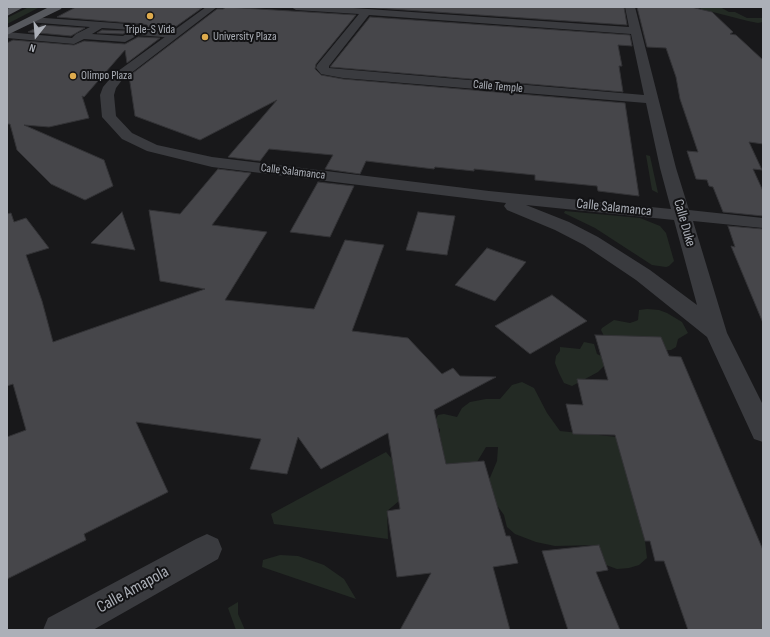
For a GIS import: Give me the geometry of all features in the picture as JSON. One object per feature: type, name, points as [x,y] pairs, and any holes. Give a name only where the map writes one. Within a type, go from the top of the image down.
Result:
[{"type":"main road","points":[[7,13],[19,7]]},
{"type":"main road","points":[[7,32],[57,7]]},
{"type":"street","points":[[174,35],[212,7]]},
{"type":"street","points":[[296,7],[636,31]]},
{"type":"street","name":"Calle Duke","points":[[630,7],[681,215],[716,333],[763,431]]},
{"type":"street","name":"Calle Temple","points":[[366,12],[322,68],[343,74],[653,100]]},
{"type":"street","name":"Calle Salamanca","points":[[174,35],[118,77],[112,84],[107,95],[109,117],[126,136],[152,148],[204,160],[490,196],[763,223]]},
{"type":"street","name":"Calle Salamanca","points":[[490,196],[562,226],[591,241],[643,275],[716,333]]},
{"type":"street","name":"Calle Amapola","points":[[60,630],[207,549]]},
{"type":"lane","points":[[31,20],[74,41],[81,33],[100,25]]},
{"type":"lane","points":[[7,35],[100,25],[143,28],[125,39],[81,33]]},
{"type":"lane","points":[[138,32],[174,35]]},
{"type":"shaded area","points":[[29,7],[40,7],[7,24],[7,18]]},
{"type":"shaded area","points":[[700,7],[720,7],[729,12],[735,12],[747,18],[763,18],[763,22],[758,23],[748,21],[701,9]]},
{"type":"shaded area","points":[[646,155],[650,156],[658,193],[652,190]]},
{"type":"shaded area","points":[[565,211],[640,218],[660,226],[666,233],[674,261],[666,267],[652,265],[595,228],[564,213]]},
{"type":"shaded area","points":[[639,310],[659,310],[682,322],[688,333],[678,339],[676,347],[671,350],[654,351],[605,338],[601,330],[602,328],[614,320],[630,323],[636,321],[638,320]]},
{"type":"shaded area","points":[[584,342],[594,344],[597,354],[605,358],[607,363],[598,372],[572,386],[564,383],[555,363],[560,347],[580,349]]},
{"type":"shaded area","points":[[522,382],[534,388],[547,413],[560,431],[617,437],[645,541],[647,558],[639,565],[617,569],[606,565],[599,545],[555,546],[536,542],[515,534],[507,527],[504,515],[496,504],[489,480],[497,461],[498,447],[486,447],[477,462],[446,464],[440,429],[435,425],[438,415],[444,414],[457,417],[462,408],[470,402],[486,399],[500,399],[512,385]]},
{"type":"shaded area","points":[[386,452],[392,459],[399,501],[387,511],[388,539],[274,524],[271,514]]},
{"type":"shaded area","points":[[280,555],[298,556],[324,565],[344,579],[356,599],[262,567],[263,560]]},
{"type":"shaded area","points":[[238,602],[238,614],[245,630],[236,630],[228,608]]},
{"type":"building","points":[[76,7],[202,8],[171,30],[149,29],[147,25],[143,24],[57,17]]},
{"type":"building","points":[[226,7],[356,15],[316,64],[315,69],[321,75],[343,79],[625,103],[639,196],[598,191],[597,186],[535,180],[535,175],[474,169],[474,171],[435,167],[434,169],[366,161],[360,174],[325,169],[333,155],[269,149],[260,161],[228,157],[277,100],[200,140],[135,116],[129,76],[217,9],[223,9]]},
{"type":"building","points":[[361,7],[624,7],[627,25]]},
{"type":"building","points":[[637,7],[691,7],[712,12],[733,32],[730,34],[736,35],[763,60],[763,144],[749,142],[762,170],[753,169],[763,191],[763,216],[723,212],[713,187],[709,186],[707,180],[696,179],[687,151],[698,152],[680,99],[676,77],[666,48],[647,47]]},
{"type":"building","points":[[370,17],[630,35],[632,46],[618,45],[622,66],[619,66],[623,92],[330,67]]},
{"type":"building","points":[[42,25],[85,28],[71,36],[28,32]]},
{"type":"building","points":[[102,30],[128,31],[123,34],[97,33]]},
{"type":"building","points":[[138,37],[160,38],[127,63],[125,50],[84,97],[82,96],[89,118],[49,127],[24,125],[104,160],[113,186],[85,200],[51,184],[17,150],[10,124],[7,124],[7,43],[13,40],[74,45],[84,41],[125,44]]},
{"type":"building","points":[[218,169],[251,173],[212,225],[267,232],[225,300],[314,309],[345,240],[384,245],[352,331],[408,338],[442,374],[453,368],[460,376],[496,377],[434,410],[446,464],[484,461],[506,536],[510,536],[518,563],[493,567],[510,630],[400,630],[431,573],[397,577],[387,511],[400,509],[388,433],[321,469],[298,437],[287,474],[250,469],[261,439],[136,422],[168,492],[84,534],[86,540],[7,579],[7,437],[26,430],[13,384],[7,386],[7,214],[11,213],[14,222],[26,218],[49,248],[26,255],[42,301],[53,342],[205,289],[160,281],[149,210],[180,214]]},
{"type":"building","points":[[318,182],[354,186],[330,237],[290,232]]},
{"type":"building","points":[[122,212],[135,250],[91,243]]},
{"type":"building","points":[[418,212],[455,216],[447,255],[406,250]]},
{"type":"building","points":[[728,226],[763,229],[763,323],[731,246],[735,247]]},
{"type":"building","points":[[487,248],[526,262],[495,301],[455,285]]},
{"type":"building","points":[[552,295],[587,321],[530,354],[495,326]]},
{"type":"building","points":[[595,335],[661,337],[669,356],[681,357],[763,550],[763,630],[688,630],[664,561],[655,561],[650,541],[645,541],[615,435],[573,434],[566,404],[583,405],[577,379],[608,380]]},
{"type":"building","points":[[599,545],[608,570],[596,572],[620,630],[568,630],[542,551]]},
{"type":"place","name":"Triple-S Vida","points":[[150,16]]},
{"type":"place","name":"University Plaza","points":[[205,37]]},
{"type":"place","name":"Olimpo Plaza","points":[[73,76]]}]
